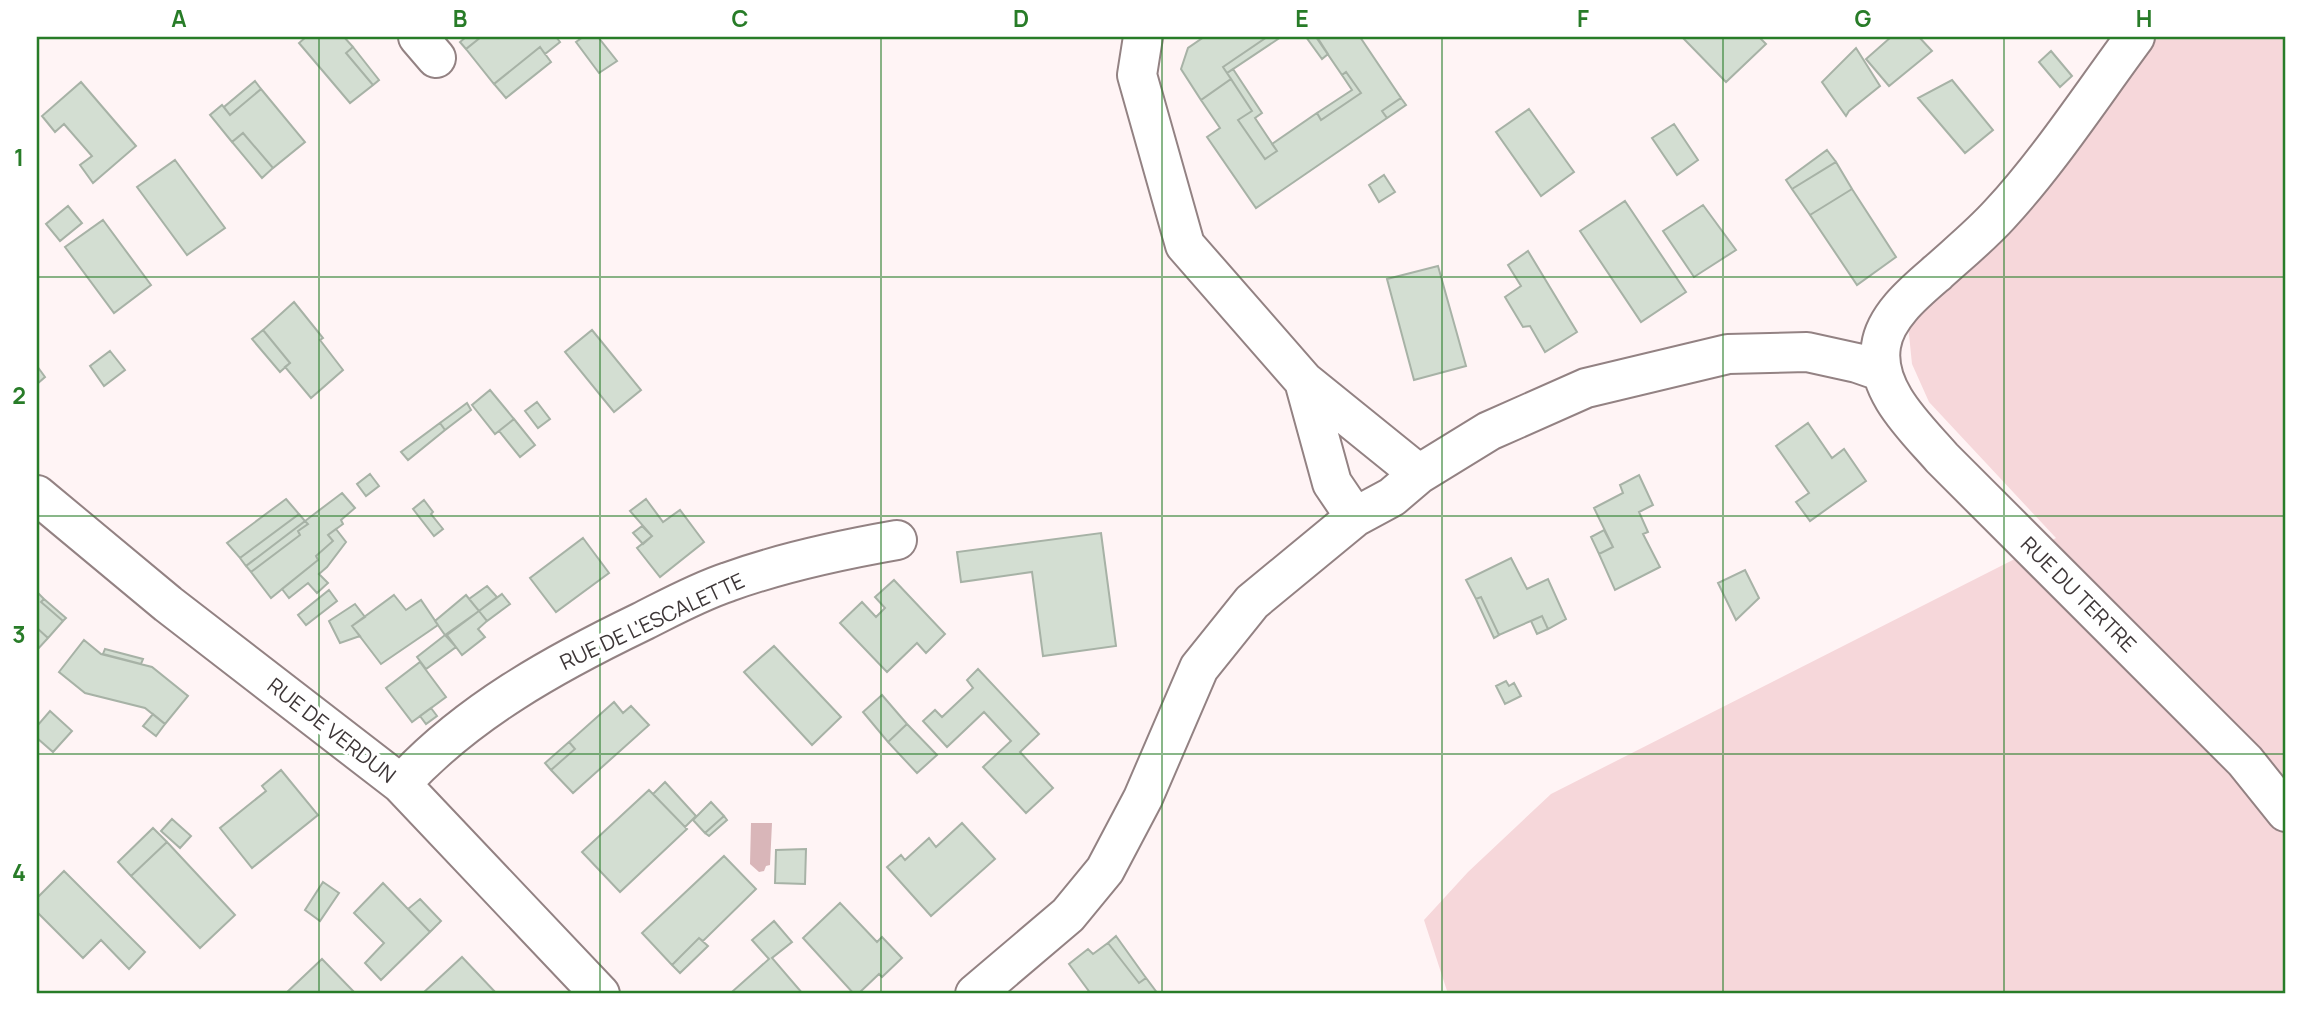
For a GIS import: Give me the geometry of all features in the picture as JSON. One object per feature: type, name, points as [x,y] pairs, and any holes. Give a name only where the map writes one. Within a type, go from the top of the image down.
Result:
[{"type":"street","points":[[1143,37],[1137,75],[1185,245],[1304,381],[1419,474]]},
{"type":"street","points":[[975,994],[1068,915],[1105,870],[1143,798],[1199,668],[1252,602],[1355,517],[1392,497],[1419,474],[1489,431],[1586,388],[1728,354],[1807,352],[1880,371],[1881,345],[1892,320],[1912,295],[2000,214],[2035,172],[2134,37]]},
{"type":"street","name":"RUE DU TERTRE","points":[[1880,371],[1898,406],[1942,458],[2245,761],[2286,811]]},
{"type":"street","points":[[1304,381],[1332,483],[1355,517]]},
{"type":"street","name":"RUE DE VERDUN","points":[[37,495],[168,604],[401,784],[600,994]]},
{"type":"street","name":"RUE DE L'ESCALETTE","points":[[401,784],[475,717],[574,654],[726,582],[822,553],[897,540]]},
{"type":"shaded area","points":[[2150,37],[2286,37],[2286,994],[1448,994],[1424,920],[1468,872],[1551,794],[2056,538],[1929,402],[1912,364],[1907,315]]},
{"type":"shaded area","points":[[751,823],[772,823],[770,865],[766,866],[764,871],[759,872],[750,864]]},
{"type":"building","points":[[306,37],[344,37],[353,47],[346,53],[373,85],[350,103],[299,43]]},
{"type":"building","points":[[466,37],[481,37],[466,49],[460,42]]},
{"type":"building","points":[[481,37],[556,37],[560,42],[545,54],[540,47],[494,84],[466,49]]},
{"type":"building","points":[[583,37],[598,37],[617,61],[599,73],[576,42]]},
{"type":"building","points":[[1204,37],[1267,37],[1223,67],[1231,79],[1201,100],[1181,69],[1188,48]]},
{"type":"building","points":[[1267,37],[1281,37],[1227,73],[1223,67]]},
{"type":"building","points":[[1306,37],[1317,37],[1328,54],[1322,59]]},
{"type":"building","points":[[1316,37],[1360,37],[1401,98],[1382,111],[1387,118],[1256,208],[1207,137],[1220,128],[1201,100],[1231,79],[1252,111],[1238,120],[1265,159],[1277,151],[1272,144],[1317,113],[1321,120],[1361,93],[1346,72],[1342,75]]},
{"type":"building","points":[[1682,37],[1759,37],[1766,44],[1726,82]]},
{"type":"building","points":[[1891,37],[1919,37],[1932,51],[1889,86],[1866,59]]},
{"type":"building","points":[[353,47],[379,80],[373,85],[346,53]]},
{"type":"building","points":[[540,47],[551,62],[506,98],[494,84]]},
{"type":"building","points":[[1856,48],[1880,86],[1846,116],[1822,82]]},
{"type":"building","points":[[2051,51],[2072,76],[2060,87],[2039,62]]},
{"type":"building","points":[[1233,69],[1262,113],[1255,118],[1277,151],[1265,159],[1238,120],[1252,111],[1227,73]]},
{"type":"building","points":[[1346,72],[1361,93],[1321,120],[1317,113],[1352,90],[1342,75]]},
{"type":"building","points":[[1952,80],[1993,130],[1965,153],[1918,98]]},
{"type":"building","points":[[255,81],[261,89],[230,115],[224,107]]},
{"type":"building","points":[[81,82],[136,146],[93,183],[80,165],[92,156],[64,124],[55,132],[42,116]]},
{"type":"building","points":[[261,89],[305,142],[273,168],[243,133],[232,142],[210,115],[222,105],[230,115]]},
{"type":"building","points":[[1401,98],[1406,105],[1387,118],[1382,111]]},
{"type":"building","points":[[1529,109],[1574,172],[1541,196],[1496,132]]},
{"type":"building","points":[[1674,124],[1698,160],[1677,175],[1652,138]]},
{"type":"building","points":[[243,133],[273,168],[262,178],[232,142]]},
{"type":"building","points":[[1827,150],[1836,162],[1792,189],[1786,180]]},
{"type":"building","points":[[175,160],[225,228],[187,255],[137,187]]},
{"type":"building","points":[[1836,162],[1852,189],[1810,215],[1792,189]]},
{"type":"building","points":[[1384,175],[1395,192],[1379,202],[1369,185]]},
{"type":"building","points":[[1852,189],[1896,257],[1857,285],[1810,215]]},
{"type":"building","points":[[1625,201],[1686,292],[1641,322],[1580,231]]},
{"type":"building","points":[[1703,205],[1736,250],[1694,277],[1663,231]]},
{"type":"building","points":[[68,206],[82,223],[60,241],[46,224]]},
{"type":"building","points":[[103,220],[151,285],[114,313],[65,247]]},
{"type":"building","points":[[1528,251],[1577,332],[1545,352],[1530,326],[1523,327],[1505,297],[1521,286],[1508,265]]},
{"type":"building","points":[[1438,266],[1466,366],[1414,380],[1387,279]]},
{"type":"building","points":[[294,302],[323,338],[320,340],[343,370],[311,398],[285,367],[290,363],[263,330]]},
{"type":"building","points":[[263,330],[290,363],[280,372],[252,339]]},
{"type":"building","points":[[592,330],[641,390],[614,412],[565,352]]},
{"type":"building","points":[[110,351],[125,370],[104,386],[90,366]]},
{"type":"building","points":[[37,366],[45,377],[37,384]]},
{"type":"building","points":[[490,390],[514,419],[495,434],[472,405]]},
{"type":"building","points":[[537,402],[550,419],[538,428],[525,411]]},
{"type":"building","points":[[467,403],[471,410],[445,430],[440,423]]},
{"type":"building","points":[[514,419],[535,445],[520,457],[499,431]]},
{"type":"building","points":[[440,423],[445,430],[408,460],[401,452]]},
{"type":"building","points":[[1808,423],[1832,458],[1844,449],[1866,481],[1810,521],[1796,502],[1809,493],[1776,446]]},
{"type":"building","points":[[370,474],[379,486],[366,496],[357,484]]},
{"type":"building","points":[[1639,475],[1653,505],[1639,512],[1648,532],[1643,534],[1660,567],[1615,590],[1599,554],[1613,547],[1594,508],[1623,493],[1620,485]]},
{"type":"building","points":[[342,493],[355,508],[341,520],[343,524],[328,535],[333,541],[316,556],[318,560],[271,598],[251,572],[300,535],[298,531],[308,524],[305,521]]},
{"type":"building","points":[[286,499],[299,514],[240,558],[227,543]]},
{"type":"building","points":[[646,499],[663,522],[680,510],[704,542],[660,577],[637,548],[652,536],[630,511]]},
{"type":"building","points":[[424,500],[443,529],[434,536],[413,509]]},
{"type":"building","points":[[299,514],[305,521],[246,566],[240,558]]},
{"type":"building","points":[[305,521],[308,524],[298,531],[300,535],[251,572],[246,566]]},
{"type":"building","points":[[642,526],[652,536],[643,544],[633,533]]},
{"type":"building","points":[[336,529],[346,542],[319,574],[328,583],[317,593],[308,583],[289,598],[282,589],[318,560],[316,556],[333,541],[328,535]]},
{"type":"building","points":[[1604,530],[1613,547],[1599,554],[1591,537]]},
{"type":"building","points":[[1101,533],[1116,646],[1043,656],[1032,572],[961,582],[957,552]]},
{"type":"building","points":[[583,538],[609,573],[556,612],[530,578]]},
{"type":"building","points":[[1511,558],[1527,589],[1548,579],[1566,619],[1548,629],[1542,616],[1499,635],[1481,597],[1476,599],[1466,580]]},
{"type":"building","points":[[1745,570],[1759,598],[1736,620],[1718,583]]},
{"type":"building","points":[[894,580],[945,634],[926,653],[917,643],[887,672],[840,623],[862,602],[876,617],[885,608],[875,597]]},
{"type":"building","points":[[487,586],[497,597],[479,611],[469,599]]},
{"type":"building","points":[[329,590],[337,601],[306,625],[298,615]]},
{"type":"building","points":[[37,592],[44,599],[41,602],[63,621],[48,638],[37,628]]},
{"type":"building","points":[[502,594],[510,604],[487,621],[479,611]]},
{"type":"building","points":[[394,595],[406,610],[421,600],[438,625],[381,664],[352,626]]},
{"type":"building","points":[[466,595],[479,611],[445,635],[435,621]]},
{"type":"building","points":[[1481,597],[1499,635],[1494,638],[1476,599]]},
{"type":"building","points":[[44,599],[66,618],[63,621],[41,602]]},
{"type":"building","points":[[355,604],[365,617],[352,626],[360,636],[340,643],[329,621]]},
{"type":"building","points":[[479,611],[487,621],[478,629],[485,637],[462,655],[447,635]]},
{"type":"building","points":[[1542,616],[1548,629],[1537,634],[1531,621]]},
{"type":"building","points":[[37,628],[48,638],[37,650]]},
{"type":"building","points":[[445,635],[456,647],[426,669],[417,657]]},
{"type":"building","points":[[84,640],[101,654],[152,667],[188,696],[165,724],[145,708],[85,693],[59,672]]},
{"type":"building","points":[[774,646],[841,717],[812,745],[744,672]]},
{"type":"building","points":[[105,649],[143,659],[141,664],[103,654]]},
{"type":"building","points":[[420,662],[446,697],[412,722],[386,688]]},
{"type":"building","points":[[978,669],[1039,734],[1020,752],[1053,788],[1026,813],[983,767],[1011,741],[984,712],[947,747],[923,721],[935,710],[942,717],[973,688],[967,680]]},
{"type":"building","points":[[1506,681],[1509,686],[1514,683],[1521,696],[1505,704],[1496,686]]},
{"type":"building","points":[[882,695],[907,724],[888,742],[863,712]]},
{"type":"building","points":[[614,702],[623,713],[631,706],[649,725],[573,793],[551,770],[575,749],[569,742]]},
{"type":"building","points":[[431,708],[437,716],[426,724],[420,716]]},
{"type":"building","points":[[50,711],[72,731],[53,752],[37,738],[37,726]]},
{"type":"building","points":[[153,714],[165,724],[156,736],[143,726]]},
{"type":"building","points":[[907,724],[937,755],[917,773],[888,742]]},
{"type":"building","points":[[569,742],[575,749],[551,770],[545,763]]},
{"type":"building","points":[[281,770],[318,815],[252,868],[220,828],[266,791],[262,786]]},
{"type":"building","points":[[665,782],[696,816],[685,827],[653,794]]},
{"type":"building","points":[[649,790],[687,829],[620,892],[582,852]]},
{"type":"building","points":[[711,802],[724,816],[705,833],[693,820]]},
{"type":"building","points":[[724,816],[727,820],[709,836],[705,833]]},
{"type":"building","points":[[172,819],[191,836],[180,848],[161,831]]},
{"type":"building","points":[[962,823],[995,859],[931,916],[887,867],[901,855],[905,860],[929,838],[936,847]]},
{"type":"building","points":[[153,828],[167,842],[131,876],[118,862]]},
{"type":"building","points":[[167,842],[235,915],[200,948],[131,876]]},
{"type":"building","points":[[806,849],[805,884],[775,883],[776,850]]},
{"type":"building","points":[[724,856],[756,889],[703,941],[699,938],[672,965],[642,933]]},
{"type":"building","points":[[64,871],[145,952],[129,969],[101,940],[83,958],[37,912],[37,898]]},
{"type":"building","points":[[323,882],[339,893],[320,921],[305,910]]},
{"type":"building","points":[[383,883],[430,932],[381,980],[365,963],[384,943],[354,913]]},
{"type":"building","points":[[420,899],[441,921],[430,932],[408,909]]},
{"type":"building","points":[[840,903],[877,942],[882,937],[902,958],[882,977],[879,974],[858,994],[854,994],[803,938]]},
{"type":"building","points":[[774,921],[792,942],[772,958],[803,994],[736,994],[733,991],[769,959],[752,940]]},
{"type":"building","points":[[1116,936],[1146,978],[1139,983],[1108,943]]},
{"type":"building","points":[[699,938],[708,946],[680,973],[672,965]]},
{"type":"building","points":[[1108,943],[1139,983],[1146,978],[1158,994],[1091,994],[1069,964],[1088,949],[1093,954]]},
{"type":"building","points":[[462,957],[497,994],[422,994]]},
{"type":"building","points":[[322,959],[356,994],[285,994]]}]
